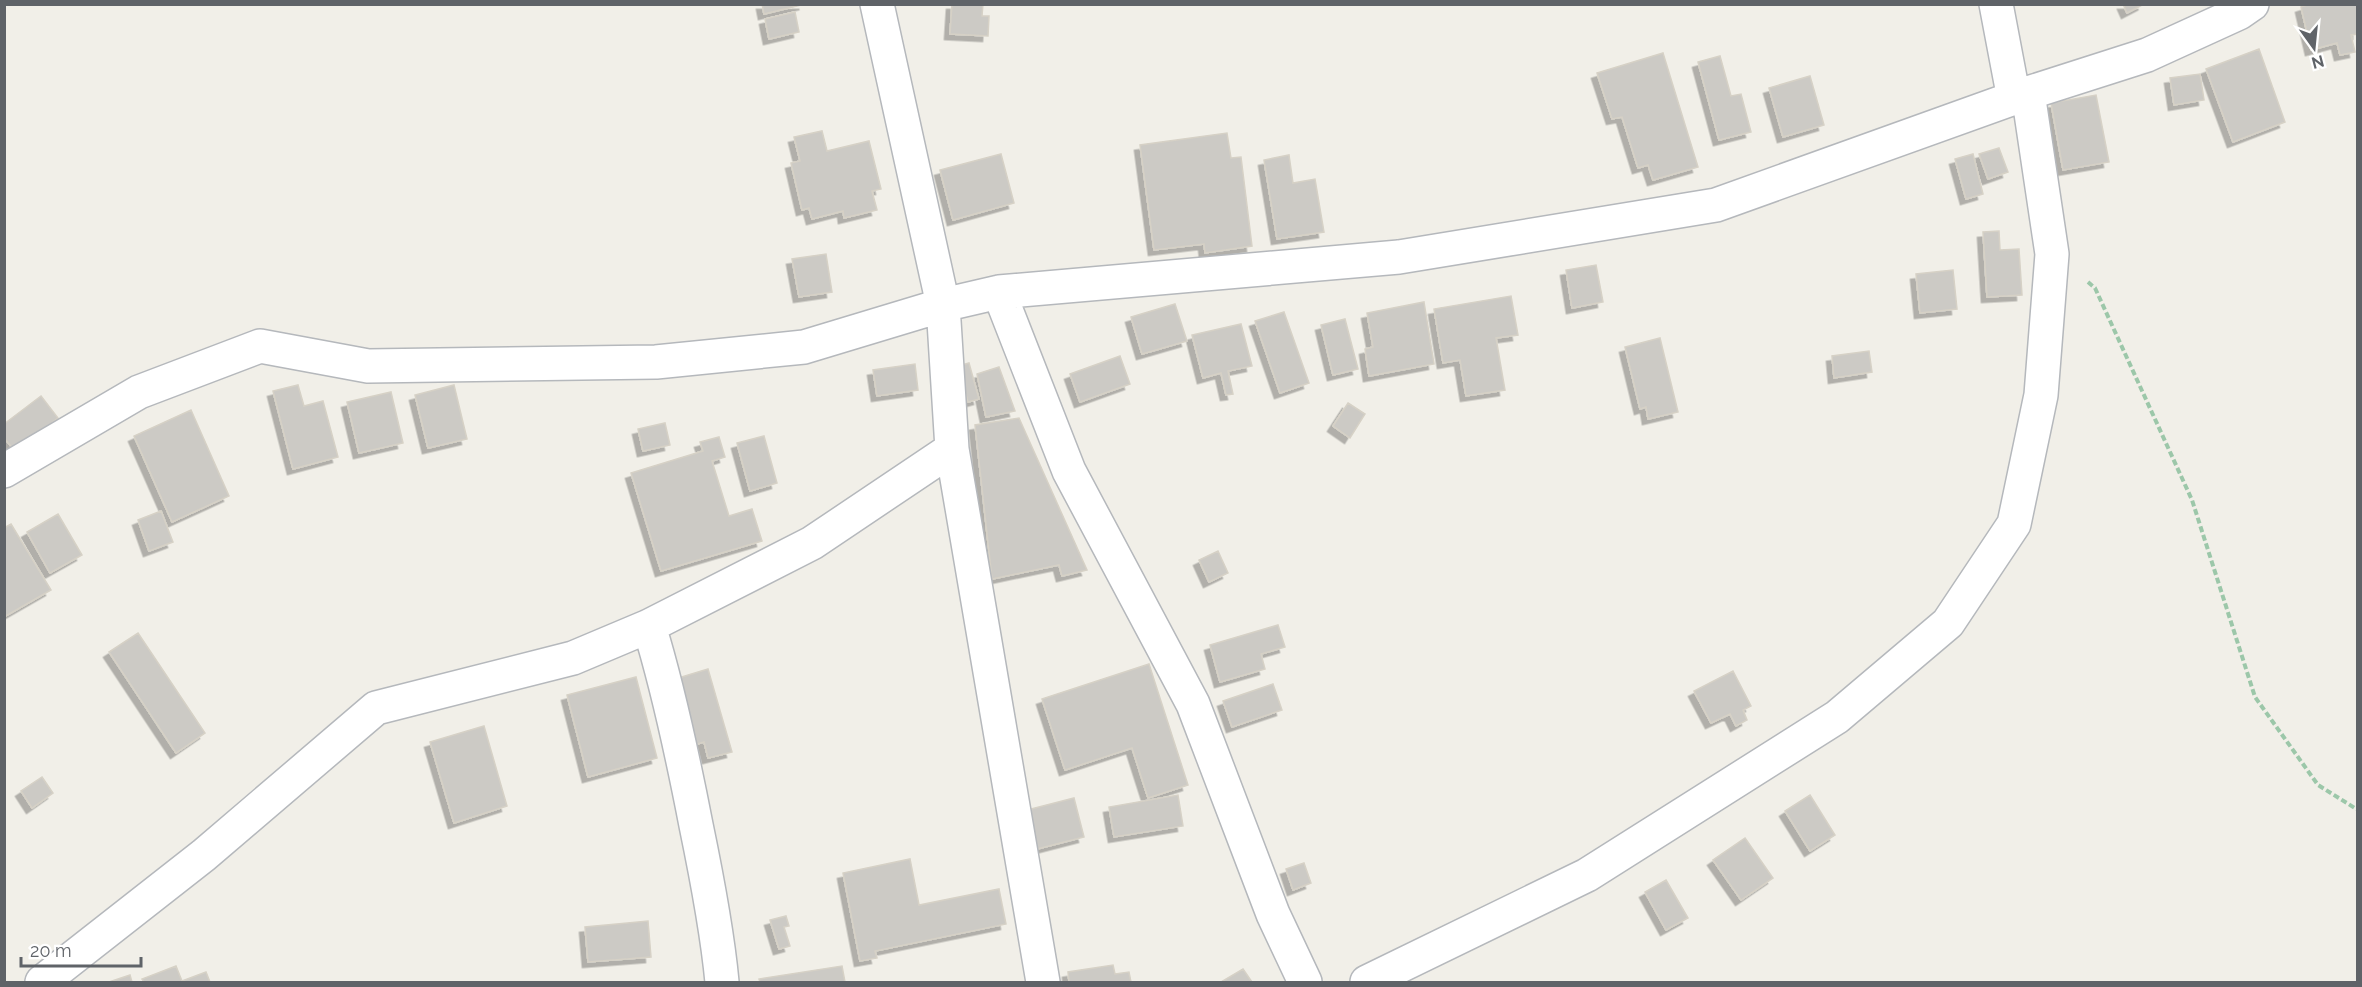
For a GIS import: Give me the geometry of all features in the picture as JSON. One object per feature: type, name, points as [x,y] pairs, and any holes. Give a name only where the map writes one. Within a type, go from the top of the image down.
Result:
[{"type":"street","points":[[877,4],[943,305],[952,449],[1043,982]]},
{"type":"street","points":[[1367,982],[1587,875],[1837,717],[1948,623],[2014,524],[2041,395],[2052,254],[2021,96],[1996,4]]},
{"type":"street","points":[[4,471],[139,392],[260,346],[368,366],[656,362],[804,347],[943,305],[999,292],[1399,256],[1716,206],[2021,96],[2147,55],[2239,13],[2252,4]]},
{"type":"street","points":[[999,292],[1069,471],[1193,704],[1273,914],[1305,982]]},
{"type":"street","points":[[42,982],[204,855],[376,708],[573,658],[649,626],[812,543],[952,449]]},
{"type":"street","points":[[649,626],[666,681],[680,743],[718,934],[722,982]]},
{"type":"path","points":[[2052,254],[2096,288],[2192,500],[2255,697],[2318,785],[2358,810]]},
{"type":"building","points":[[762,4],[805,4],[764,14]]},
{"type":"building","points":[[952,4],[983,4],[982,16],[989,16],[988,36],[950,34]]},
{"type":"building","points":[[2123,4],[2144,4],[2127,13]]},
{"type":"building","points":[[2310,4],[2358,4],[2358,34],[2351,35],[2355,52],[2340,55],[2337,43],[2311,50],[2301,7]]},
{"type":"building","points":[[795,12],[799,32],[769,39],[765,19]]},
{"type":"building","points":[[2259,49],[2285,122],[2233,142],[2206,69]]},
{"type":"building","points":[[1663,53],[1698,167],[1653,180],[1648,165],[1638,168],[1622,117],[1612,119],[1597,73]]},
{"type":"building","points":[[1720,56],[1731,96],[1741,94],[1751,132],[1719,140],[1698,62]]},
{"type":"building","points":[[2200,74],[2204,100],[2174,105],[2170,78]]},
{"type":"building","points":[[1810,76],[1824,125],[1783,137],[1769,88]]},
{"type":"building","points":[[2096,95],[2109,162],[2063,170],[2051,103]]},
{"type":"building","points":[[822,131],[827,151],[869,141],[881,189],[872,191],[877,210],[844,218],[843,211],[812,219],[809,208],[802,210],[791,163],[800,161],[794,137]]},
{"type":"building","points":[[1227,133],[1231,158],[1241,157],[1252,246],[1205,253],[1204,244],[1154,250],[1140,145]]},
{"type":"building","points":[[1999,148],[2008,172],[1988,179],[1979,154]]},
{"type":"building","points":[[1001,154],[1014,203],[953,220],[940,170]]},
{"type":"building","points":[[1973,154],[1983,194],[1966,199],[1955,159]]},
{"type":"building","points":[[1289,155],[1293,183],[1315,179],[1324,232],[1277,239],[1264,160]]},
{"type":"building","points":[[1999,231],[2000,250],[2019,249],[2022,295],[1987,297],[1983,232]]},
{"type":"building","points":[[826,254],[832,292],[799,297],[792,259]]},
{"type":"building","points":[[1596,265],[1603,302],[1572,308],[1566,270]]},
{"type":"building","points":[[1953,270],[1957,309],[1920,313],[1916,274]]},
{"type":"building","points":[[1511,296],[1518,335],[1496,338],[1505,390],[1466,396],[1460,360],[1443,363],[1434,309]]},
{"type":"building","points":[[1424,302],[1434,364],[1369,376],[1365,349],[1373,347],[1367,313]]},
{"type":"building","points":[[1175,304],[1187,341],[1142,354],[1131,317]]},
{"type":"building","points":[[1284,312],[1309,383],[1280,393],[1255,321]]},
{"type":"building","points":[[1345,319],[1358,369],[1333,375],[1321,325]]},
{"type":"building","points":[[1241,324],[1252,366],[1228,371],[1233,394],[1226,395],[1221,373],[1203,378],[1192,335]]},
{"type":"building","points":[[1660,338],[1678,412],[1648,419],[1646,407],[1640,409],[1625,347]]},
{"type":"building","points":[[1869,351],[1872,372],[1834,378],[1832,356]]},
{"type":"building","points":[[1120,356],[1130,384],[1080,402],[1070,374]]},
{"type":"building","points":[[969,363],[979,399],[968,402],[958,366]]},
{"type":"building","points":[[915,364],[918,390],[877,396],[873,370]]},
{"type":"building","points":[[999,367],[1015,411],[986,417],[977,374]]},
{"type":"building","points":[[298,385],[304,406],[323,401],[338,457],[293,469],[273,391]]},
{"type":"building","points":[[454,385],[467,439],[428,448],[415,395]]},
{"type":"building","points":[[391,392],[403,443],[359,453],[347,402]]},
{"type":"building","points":[[41,396],[58,418],[15,451],[4,438],[4,424]]},
{"type":"building","points":[[1348,403],[1365,414],[1350,438],[1333,426]]},
{"type":"building","points":[[191,410],[229,496],[172,522],[134,436]]},
{"type":"building","points":[[1019,418],[1087,570],[1062,576],[1059,565],[992,579],[975,425]]},
{"type":"building","points":[[665,423],[670,445],[643,451],[638,429]]},
{"type":"building","points":[[764,436],[777,483],[750,491],[737,443]]},
{"type":"building","points":[[719,437],[725,457],[712,461],[729,516],[752,509],[762,541],[661,571],[631,473],[703,451],[700,442]]},
{"type":"building","points":[[161,511],[173,542],[149,551],[138,520]]},
{"type":"building","points":[[58,514],[82,555],[50,573],[27,532]]},
{"type":"building","points":[[11,524],[51,590],[4,617],[4,528]]},
{"type":"building","points":[[1218,551],[1228,573],[1209,582],[1199,560]]},
{"type":"building","points":[[1278,625],[1285,647],[1261,654],[1265,669],[1220,682],[1210,645]]},
{"type":"building","points":[[138,633],[205,733],[176,753],[109,652]]},
{"type":"building","points":[[1149,664],[1188,785],[1148,798],[1132,748],[1065,770],[1042,699]]},
{"type":"building","points":[[708,669],[732,752],[708,758],[704,742],[694,745],[675,679]]},
{"type":"building","points":[[1733,671],[1751,706],[1743,710],[1747,720],[1736,726],[1730,714],[1711,723],[1694,691]]},
{"type":"building","points":[[636,677],[657,758],[588,777],[567,695]]},
{"type":"building","points":[[1273,684],[1282,710],[1232,727],[1223,701]]},
{"type":"building","points":[[484,726],[507,806],[454,823],[430,742]]},
{"type":"building","points":[[42,777],[53,793],[32,808],[21,791]]},
{"type":"building","points":[[1178,795],[1183,826],[1114,837],[1109,807]]},
{"type":"building","points":[[1810,795],[1835,835],[1810,851],[1785,811]]},
{"type":"building","points":[[1074,798],[1084,837],[1037,849],[1027,810]]},
{"type":"building","points":[[1745,838],[1773,878],[1741,900],[1713,860]]},
{"type":"building","points":[[910,859],[919,905],[999,889],[1006,924],[875,951],[877,958],[860,961],[843,873]]},
{"type":"building","points":[[1304,863],[1311,883],[1293,890],[1286,869]]},
{"type":"building","points":[[1666,880],[1688,918],[1666,930],[1645,892]]},
{"type":"building","points":[[786,916],[789,926],[784,927],[790,946],[779,949],[770,920]]},
{"type":"building","points":[[648,921],[651,957],[588,962],[585,927]]},
{"type":"building","points":[[1113,965],[1115,974],[1129,972],[1131,982],[1069,982],[1068,972]]},
{"type":"building","points":[[176,966],[182,981],[206,972],[210,982],[144,982],[142,979]]},
{"type":"building","points":[[842,966],[845,982],[760,982],[759,979]]},
{"type":"building","points":[[1243,969],[1252,982],[1221,982]]},
{"type":"building","points":[[130,975],[132,982],[109,982]]}]
